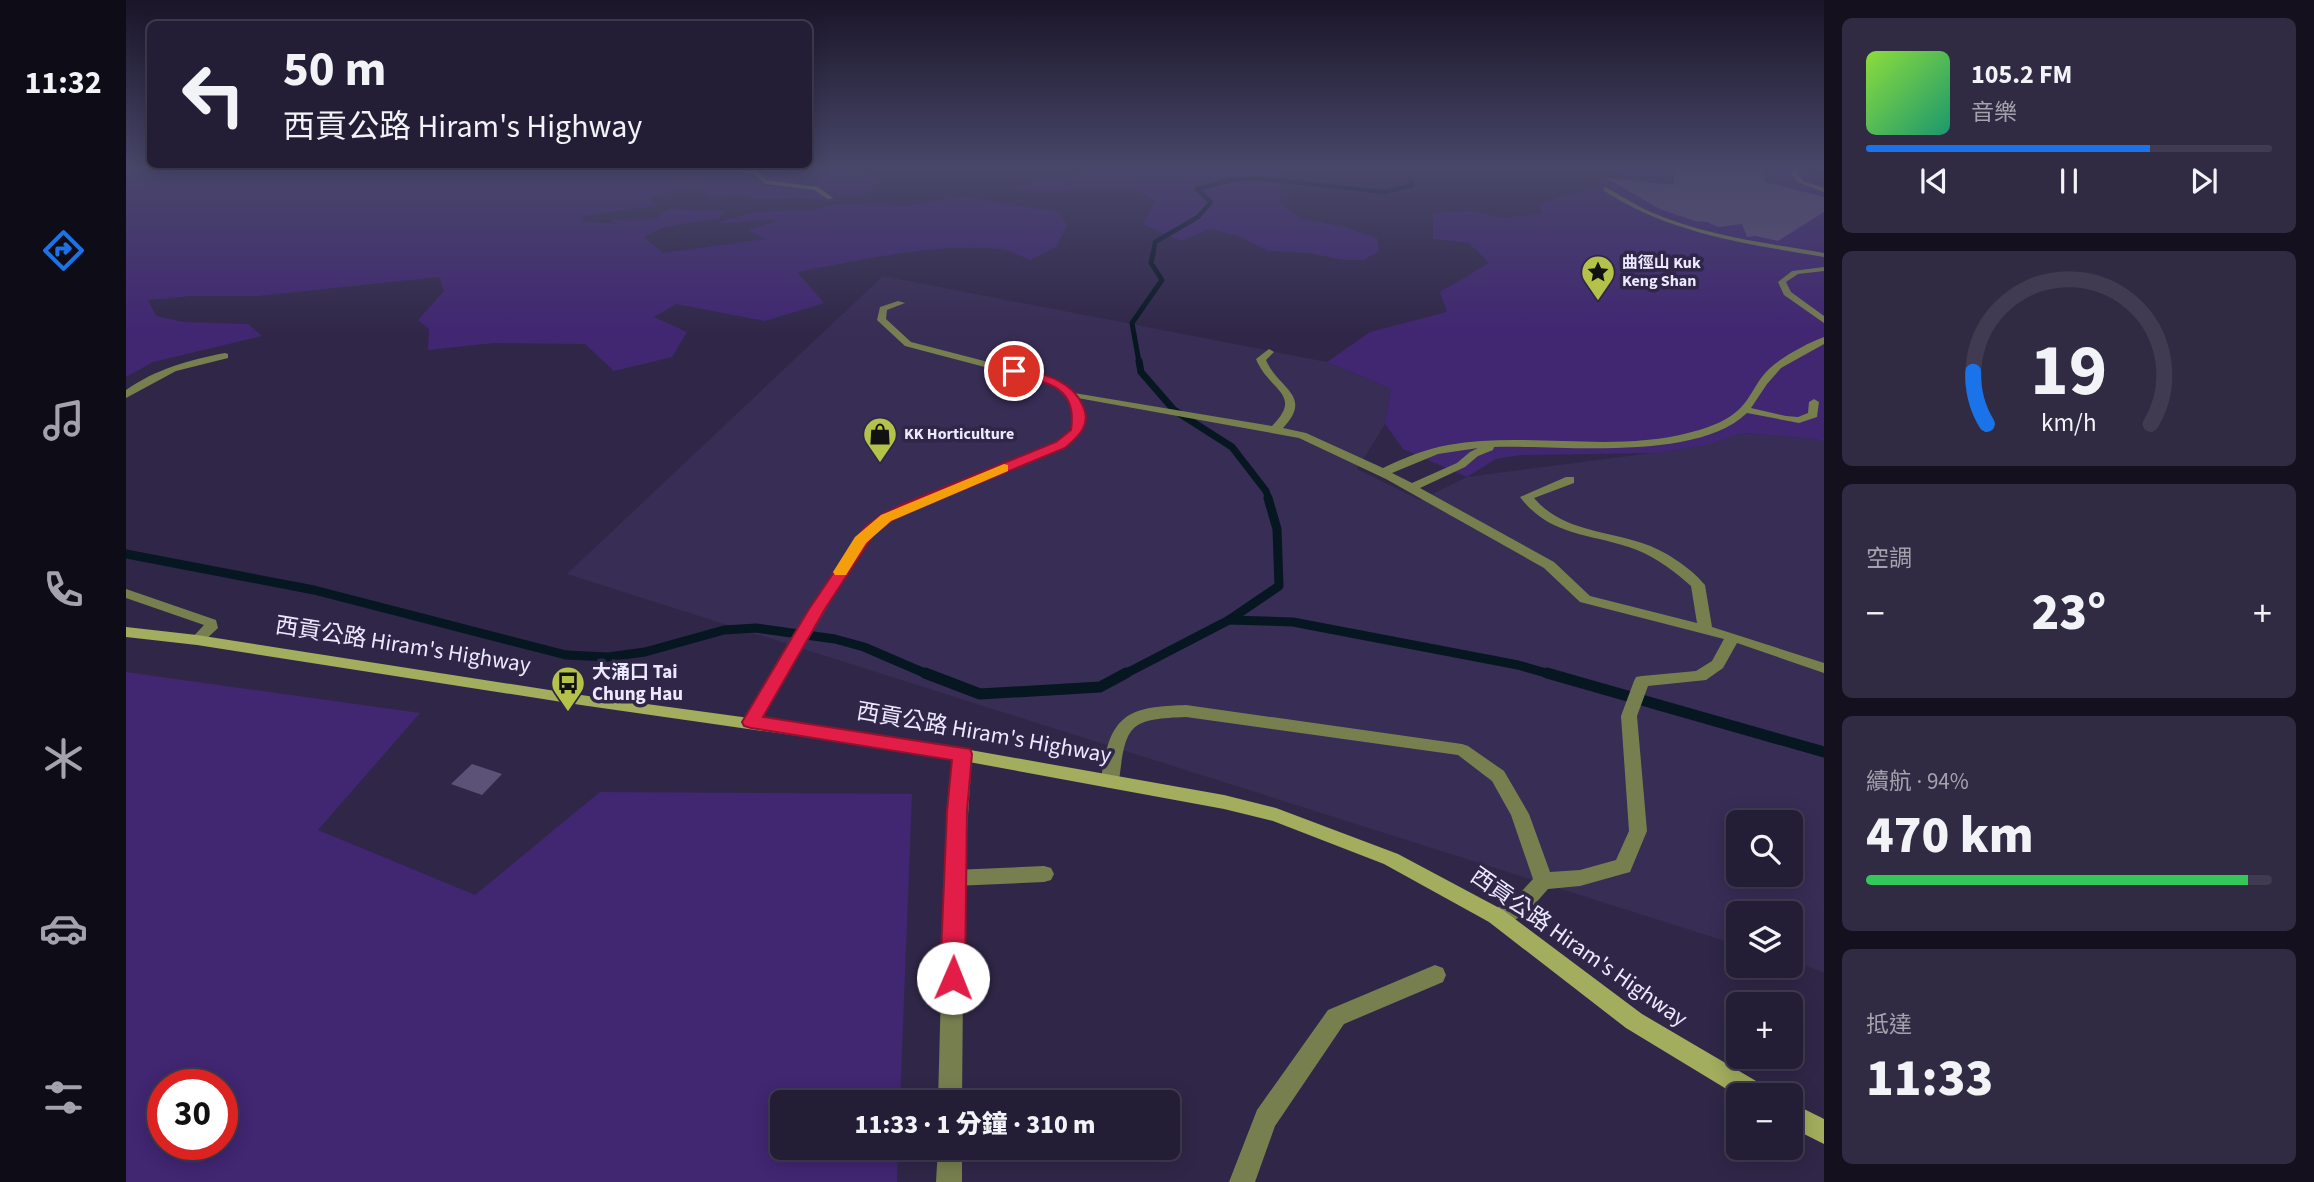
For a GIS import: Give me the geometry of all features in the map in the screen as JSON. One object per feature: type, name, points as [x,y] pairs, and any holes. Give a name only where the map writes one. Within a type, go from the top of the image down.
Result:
[{"type":"main road","name":"西貢公路 Hiram's Highway","points":[[126,632],[197,640],[581,700],[963,754],[1224,802],[1316,829],[1403,865],[1496,916],[1634,1021],[1738,1083]]},
{"type":"main road","points":[[1803,1121],[1824,1132]]},
{"type":"street","points":[[1684,224],[1748,241],[1824,255]]},
{"type":"street","points":[[1824,269],[1789,275],[1782,282],[1787,293],[1824,320]]},
{"type":"street","points":[[901,303],[883,309],[881,320],[908,344],[1053,382],[1072,394],[1196,418],[1276,429],[1325,444],[1411,488],[1549,565],[1585,599],[1733,637],[1824,668]]},
{"type":"street","points":[[1382,473],[1436,451],[1514,444],[1617,445],[1666,440],[1722,425],[1746,410],[1767,376],[1779,365],[1824,340]]},
{"type":"street","points":[[1269,352],[1261,359],[1263,369],[1291,396],[1292,404],[1288,419],[1276,429]]},
{"type":"street","points":[[126,395],[142,383],[185,363],[225,356]]},
{"type":"street","points":[[751,722],[860,541],[886,518],[1060,445],[1077,431],[1080,412],[1072,394]]},
{"type":"street","points":[[1746,410],[1799,420],[1812,415],[1814,402]]},
{"type":"street","points":[[1411,488],[1461,465],[1485,449],[1514,444]]},
{"type":"street","points":[[1570,480],[1526,497],[1552,522],[1640,546],[1669,562],[1698,585],[1705,630]]},
{"type":"street","points":[[126,593],[211,623],[211,628],[197,640]]},
{"type":"street","points":[[1496,916],[1518,909],[1543,881],[1580,878],[1623,866],[1639,831],[1629,716],[1642,681],[1700,676],[1718,664],[1733,637]]},
{"type":"street","points":[[1110,781],[1115,744],[1123,724],[1133,717],[1154,712],[1186,711],[1462,750],[1498,776],[1520,814],[1543,881]]},
{"type":"street","points":[[950,1090],[954,878],[963,754]]},
{"type":"street","points":[[954,878],[1044,874]]},
{"type":"street","points":[[1241,1182],[1266,1119],[1336,1017],[1435,975]]},
{"type":"street","points":[[949,1182],[950,1160]]},
{"type":"shaded area","points":[[126,224],[684,224],[662,228],[644,237],[663,253],[765,239],[748,230],[766,224],[1067,226],[1056,247],[1030,260],[1000,249],[949,248],[797,272],[824,303],[765,321],[676,304],[654,317],[687,332],[672,357],[614,371],[585,344],[494,343],[428,350],[429,329],[418,320],[444,291],[439,277],[257,296],[192,296],[148,300],[156,316],[183,322],[248,324],[262,336],[153,362],[126,377]]},
{"type":"shaded area","points":[[1142,224],[1330,224],[1377,238],[1379,251],[1364,260],[1345,260],[1308,253],[1268,251],[1239,236],[1209,229],[1181,241]]},
{"type":"shaded area","points":[[1433,224],[1824,224],[1824,442],[1743,433],[1706,445],[1658,453],[1521,455],[1496,459],[1467,477],[1403,449],[1385,424],[1391,389],[1327,362],[1370,332],[1447,312],[1440,292],[1489,263],[1469,243],[1433,239]]},
{"type":"shaded area","points":[[883,276],[1327,362],[1391,389],[1385,424],[1357,469],[1420,500],[1467,477],[1683,449],[1743,433],[1816,439],[1824,442],[1824,972],[1803,965],[1803,901],[1726,901],[1726,941],[567,574]]},
{"type":"shaded area","points":[[126,672],[420,713],[318,830],[475,895],[600,792],[912,794],[900,1090],[770,1090],[770,1160],[898,1160],[897,1182],[126,1182]]},
{"type":"building","points":[[1712,224],[1741,224],[1718,227]]},
{"type":"building","points":[[1742,224],[1805,224],[1778,241],[1747,237]]},
{"type":"building","points":[[472,764],[502,774],[482,795],[451,784]]},
{"type":"waterway","points":[[1153,255],[1155,242],[1186,224]]},
{"type":"waterway","points":[[1139,362],[1132,323],[1162,280],[1151,263],[1153,253]]},
{"type":"waterway","points":[[1139,361],[1141,372],[1174,410],[1232,447],[1266,491],[1269,500]]},
{"type":"waterway","points":[[1229,620],[1279,586],[1277,529],[1268,498]]},
{"type":"waterway","points":[[126,554],[314,590],[566,655],[608,657],[645,652],[724,630],[756,628],[835,639],[864,647],[929,675]]},
{"type":"waterway","points":[[1123,675],[1229,620]]},
{"type":"waterway","points":[[1229,620],[1293,622],[1518,665],[1553,675]]},
{"type":"waterway","points":[[925,673],[980,694],[1100,687],[1126,673]]},
{"type":"waterway","points":[[1547,673],[1824,752]]},
{"type":"slow traffic","points":[[840,572],[860,541],[886,518],[1004,468]]},
{"type":"place","name":"曲徑山 Kuk Keng Shan","points":[[1598,302]]},
{"type":"place","name":"KK Horticulture","points":[[880,464]]},
{"type":"place","name":"大涌口 Tai Chung Hau","points":[[568,713]]},
{"type":"route","points":[[953,978],[954,878],[963,754],[751,722],[817,609],[869,531],[906,508],[1060,445],[1077,431],[1080,412],[1072,394],[1053,382],[1014,371]]}]
